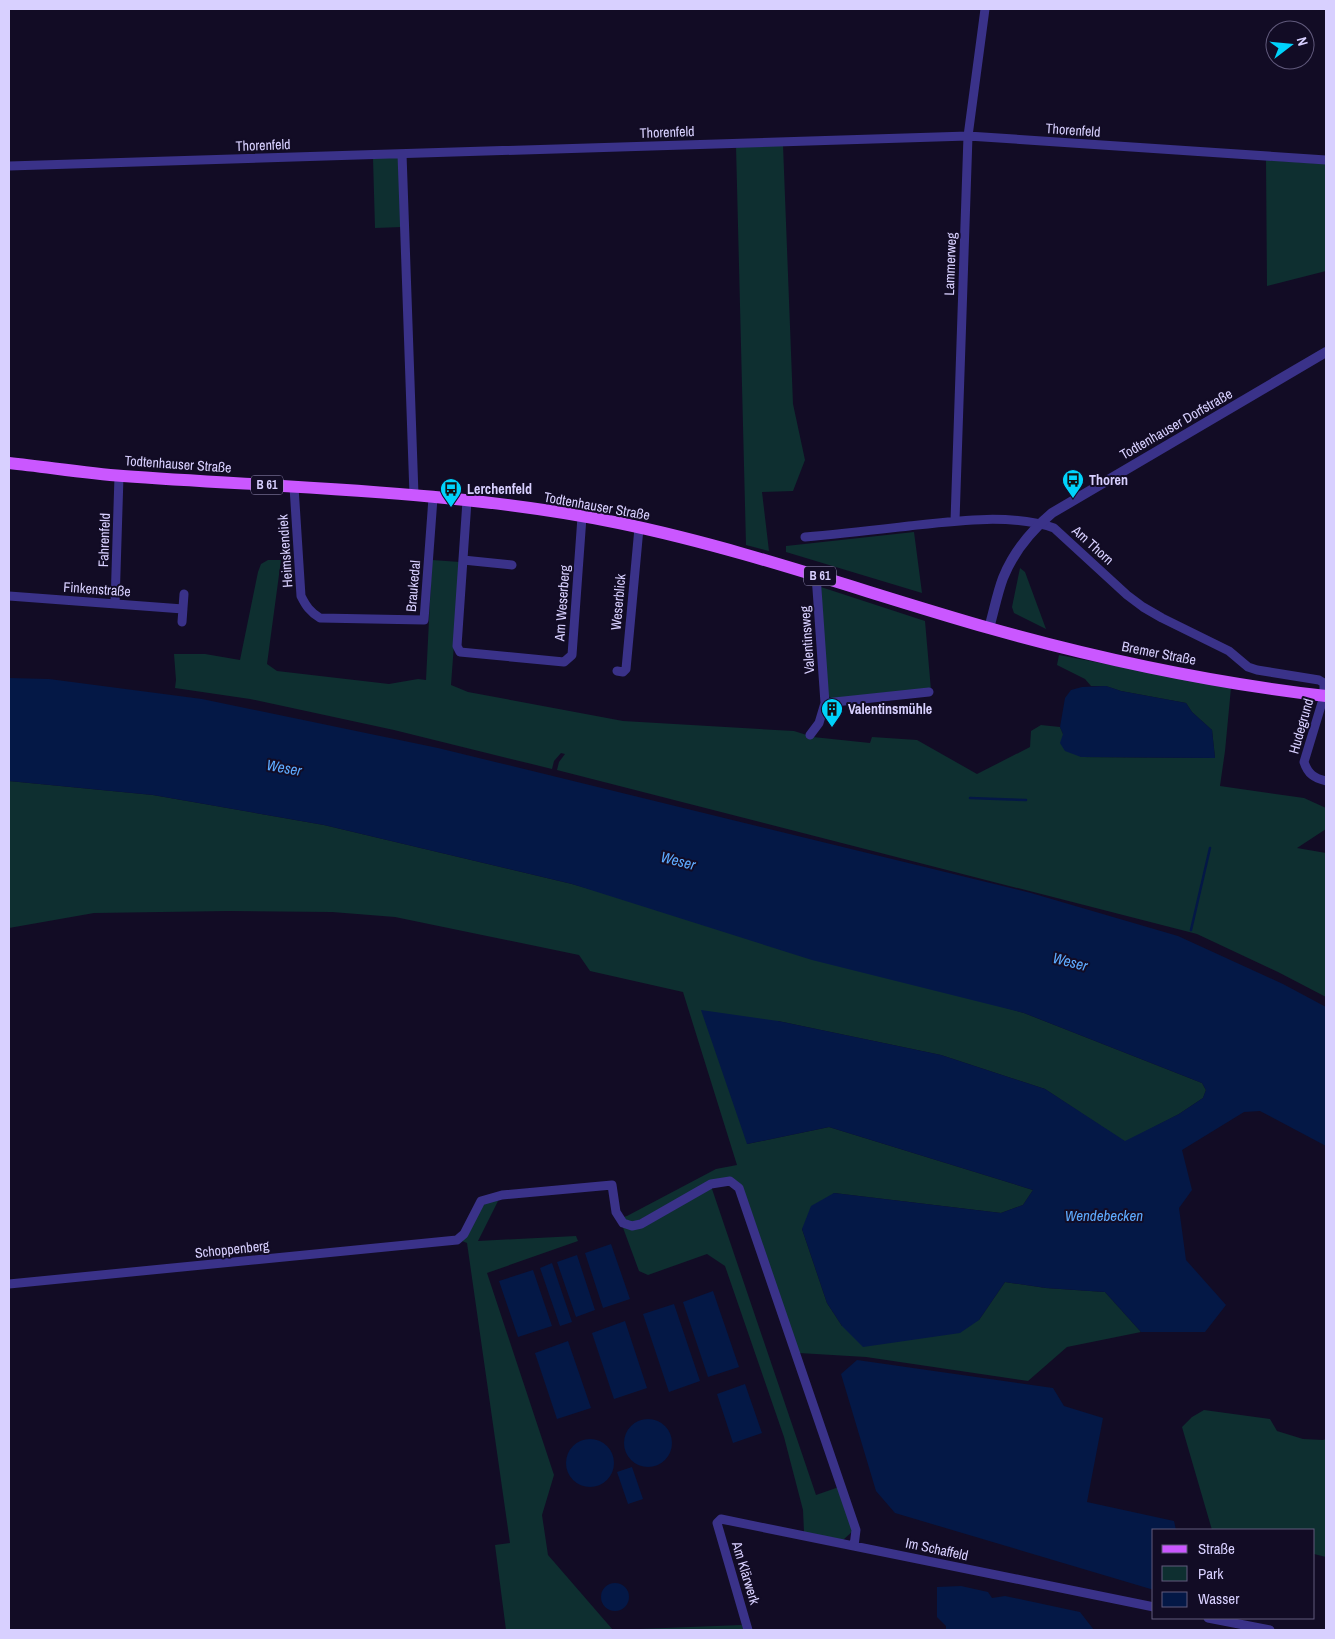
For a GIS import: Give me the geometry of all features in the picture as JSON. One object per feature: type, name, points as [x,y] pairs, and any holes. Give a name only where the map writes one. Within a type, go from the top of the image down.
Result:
[{"type":"main road","name":"Todtenhauser Straße","points":[[9,463],[120,476],[414,495],[582,517],[639,528],[816,575],[989,628]]},
{"type":"main road","name":"Bremer Straße","points":[[989,628],[1072,650],[1203,677],[1325,696]]},
{"type":"street","name":"Lammerweg","points":[[955,521],[968,136],[985,9]]},
{"type":"street","name":"Thorenfeld","points":[[9,166],[968,136],[1326,160]]},
{"type":"street","points":[[402,154],[414,495]]},
{"type":"street","name":"Todtenhauser Dorfstraße","points":[[989,628],[1003,579],[1014,556],[1040,523],[1052,513],[1326,352]]},
{"type":"street","name":"Fahrenfeld","points":[[115,604],[120,476]]},
{"type":"street","name":"Heimskendiek","points":[[294,487],[302,596],[306,606],[313,614],[320,618],[367,619]]},
{"type":"street","name":"Braukedal","points":[[367,619],[424,620],[434,498]]},
{"type":"street","points":[[467,501],[463,560],[512,565]]},
{"type":"street","name":"Am Weserberg","points":[[463,560],[458,650],[460,652],[539,658],[564,662],[572,655],[582,517]]},
{"type":"street","name":"Am Thorn","points":[[805,537],[955,521],[1018,520],[1040,523],[1054,528],[1127,594],[1162,618],[1229,651],[1248,667],[1256,670],[1319,680],[1324,683],[1325,696]]},
{"type":"street","name":"Weserblick","points":[[617,671],[623,672],[626,669],[639,528]]},
{"type":"street","name":"Valentinsweg","points":[[810,735],[818,723],[825,702],[816,575]]},
{"type":"street","points":[[182,622],[184,594]]},
{"type":"street","name":"Finkenstraße","points":[[9,596],[183,609]]},
{"type":"street","points":[[825,702],[929,692]]},
{"type":"street","name":"Hudegrund","points":[[1325,696],[1304,762],[1306,769],[1311,775],[1326,781]]},
{"type":"street","name":"Schoppenberg","points":[[9,1284],[457,1240],[464,1234],[481,1202],[502,1195],[612,1185],[616,1212],[623,1223],[632,1226],[641,1224],[711,1184],[730,1181],[739,1188],[856,1530],[854,1546]]},
{"type":"street","name":"Im Schaffeld","points":[[716,1523],[721,1519],[1152,1607]]},
{"type":"street","name":"Am Klärwerk","points":[[716,1523],[748,1630]]},
{"type":"street","points":[[1213,1619],[1270,1630]]},
{"type":"green space","points":[[783,145],[793,404],[805,460],[793,491],[762,492],[769,551],[746,545],[736,146]]},
{"type":"green space","points":[[400,157],[402,227],[375,228],[373,158]]},
{"type":"green space","points":[[1266,160],[1326,164],[1326,271],[1267,286]]},
{"type":"green space","points":[[914,532],[922,593],[786,552],[786,546]]},
{"type":"green space","points":[[268,560],[281,560],[267,664],[277,671],[389,684],[418,679],[426,680],[432,560],[460,562],[451,685],[468,692],[623,721],[794,731],[813,737],[870,743],[872,737],[917,740],[977,774],[1030,747],[1031,731],[1041,725],[1060,727],[1063,734],[1081,757],[1215,758],[1212,730],[1192,712],[1186,703],[1121,691],[1106,686],[1091,686],[1085,679],[1057,665],[1059,655],[1231,688],[1220,786],[1304,798],[1326,808],[1326,829],[1297,848],[1326,853],[1326,997],[1197,934],[557,770],[559,762],[565,754],[561,753],[554,761],[552,769],[394,730],[250,699],[175,688],[174,654],[205,654],[240,660],[258,572],[261,564]]},
{"type":"green space","points":[[1020,568],[1025,572],[1046,629],[1014,613],[1012,607]]},
{"type":"green space","points":[[821,587],[925,621],[931,690],[834,700],[827,695]]},
{"type":"green space","points":[[9,781],[153,795],[324,825],[572,884],[1024,1013],[1202,1083],[1206,1090],[1203,1098],[1179,1114],[1125,1142],[1045,1089],[941,1055],[778,1021],[747,1144],[829,1127],[1033,1190],[1023,1205],[1001,1213],[834,1193],[802,1229],[827,1303],[842,1326],[979,1320],[1005,1282],[1046,1288],[1105,1292],[1141,1332],[1067,1347],[1028,1381],[866,1357],[799,1353],[742,1186],[726,1179],[710,1181],[632,1224],[621,1218],[716,1169],[737,1165],[683,992],[590,971],[579,955],[395,917],[332,912],[94,913],[9,928]]},
{"type":"green space","points":[[711,1186],[816,1495],[839,1487],[854,1530],[843,1540],[804,1532],[803,1510],[784,1437],[725,1266],[707,1254],[648,1275],[639,1271],[622,1225],[632,1228]]},
{"type":"green space","points":[[499,1199],[478,1241],[576,1236],[578,1241],[487,1273],[554,1475],[542,1515],[548,1555],[613,1630],[506,1630],[495,1545],[510,1543],[467,1243],[462,1241],[483,1203]]},
{"type":"green space","points":[[1204,1410],[1270,1419],[1277,1431],[1303,1439],[1326,1439],[1326,1557],[1315,1554],[1315,1529],[1212,1529],[1182,1427],[1192,1417]]},
{"type":"green space","points":[[742,1625],[744,1630],[613,1630]]},
{"type":"water","points":[[9,678],[49,679],[202,699],[438,748],[1031,893],[1178,936],[1283,984],[1326,1007],[1326,1146],[1260,1111],[1244,1112],[1182,1150],[1192,1190],[1179,1208],[1186,1260],[1226,1305],[1205,1332],[1141,1332],[1105,1292],[1046,1288],[1005,1282],[979,1320],[960,1333],[863,1347],[842,1326],[827,1303],[802,1229],[811,1206],[834,1193],[1001,1213],[1023,1205],[1033,1190],[829,1127],[747,1144],[701,1010],[778,1021],[941,1055],[1045,1089],[1125,1141],[1179,1114],[1203,1098],[1206,1090],[1202,1083],[1024,1013],[812,960],[572,884],[324,825],[153,795],[9,781]]},
{"type":"water","points":[[1106,686],[1121,691],[1186,703],[1192,712],[1212,730],[1215,758],[1081,757],[1065,751],[1060,743],[1063,734],[1060,727],[1065,698],[1071,690],[1082,687]]},
{"type":"water","points":[[611,1244],[630,1299],[603,1308],[585,1253]]},
{"type":"water","points":[[577,1255],[595,1310],[576,1317],[557,1262]]},
{"type":"water","points":[[552,1263],[572,1322],[560,1326],[540,1268]]},
{"type":"water","points":[[533,1270],[552,1326],[518,1337],[499,1281]]},
{"type":"water","points":[[713,1291],[739,1367],[708,1377],[683,1302]]},
{"type":"water","points":[[674,1304],[700,1381],[669,1392],[643,1314]]},
{"type":"water","points":[[625,1321],[647,1388],[614,1399],[592,1333]]},
{"type":"water","points":[[568,1341],[591,1408],[557,1419],[535,1353]]},
{"type":"water","points":[[857,1360],[1053,1388],[1064,1406],[1103,1418],[1087,1502],[1174,1521],[1176,1529],[1152,1529],[1152,1589],[895,1513],[876,1491],[841,1374]]},
{"type":"water","points":[[745,1384],[762,1433],[733,1443],[717,1394]]},
{"type":"water","points":[[643,1419],[653,1419],[662,1423],[668,1429],[671,1434],[671,1452],[662,1463],[653,1467],[643,1467],[634,1463],[628,1457],[624,1448],[624,1438],[628,1429],[634,1423]]},
{"type":"water","points":[[585,1439],[595,1439],[604,1443],[610,1449],[613,1454],[613,1472],[604,1483],[595,1487],[585,1487],[576,1483],[570,1477],[566,1468],[566,1458],[570,1449],[576,1443]]},
{"type":"water","points":[[632,1467],[643,1499],[628,1504],[617,1472]]},
{"type":"water","points":[[615,1583],[625,1587],[629,1597],[625,1607],[615,1611],[605,1607],[601,1597],[605,1587]]},
{"type":"water","points":[[961,1586],[988,1592],[992,1598],[1005,1596],[1080,1612],[1094,1630],[946,1630],[946,1626],[937,1617],[937,1587]]},
{"type":"waterway","points":[[970,798],[1026,800]]},
{"type":"waterway","points":[[1191,930],[1210,848]]},
{"type":"place","name":"Thoren","points":[[1073,499]]},
{"type":"place","name":"Lerchenfeld","points":[[451,508]]},
{"type":"place","name":"Valentinsmühle","points":[[832,728]]},
{"type":"water label","name":"Weser","points":[[284,768]]},
{"type":"water label","name":"Weser","points":[[678,861]]},
{"type":"water label","name":"Weser","points":[[1070,962]]},
{"type":"water label","name":"Wendebecken","points":[[1104,1216]]}]
